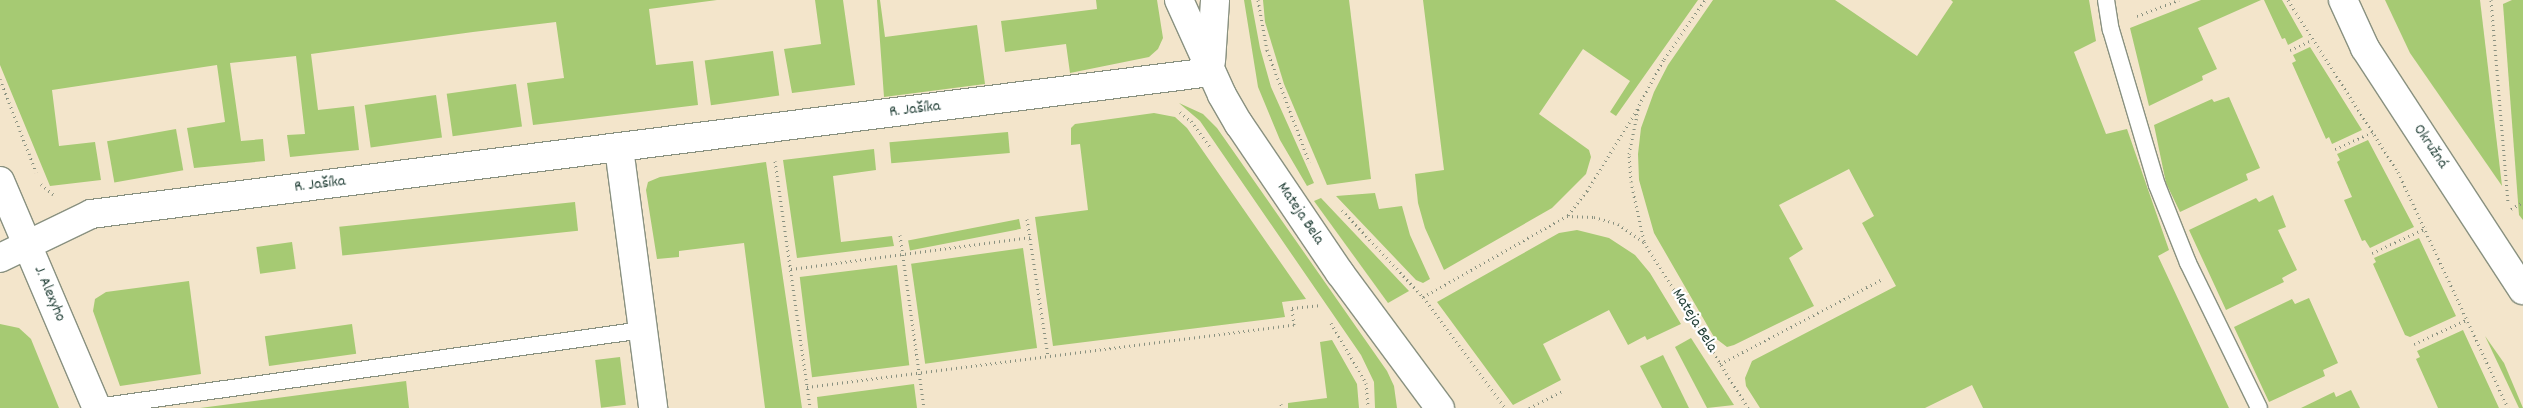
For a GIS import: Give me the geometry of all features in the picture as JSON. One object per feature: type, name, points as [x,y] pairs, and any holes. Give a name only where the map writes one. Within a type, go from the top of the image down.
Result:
[{"type":"street","name":"Mateja Bela","points":[[1178,0],[1211,72],[1239,124],[1324,250],[1440,408]]},
{"type":"street","points":[[1211,72],[1215,0]]},
{"type":"street","name":"Okružná","points":[[2343,0],[2365,48],[2523,290]]},
{"type":"street","name":"R. Jašíka","points":[[0,258],[29,246],[91,214],[1211,72]]},
{"type":"street","points":[[619,148],[653,408]]},
{"type":"street","name":"J. Alexyho","points":[[0,181],[97,407]]},
{"type":"lane","points":[[2106,0],[2111,30],[2157,185],[2188,264],[2259,408]]},
{"type":"lane","points":[[97,407],[643,330]]},
{"type":"path","points":[[1258,0],[1266,50],[1311,166]]},
{"type":"path","points":[[1423,297],[1567,216],[1587,191],[1639,105],[1664,59],[1705,0]]},
{"type":"path","points":[[2129,20],[2179,0]]},
{"type":"path","points":[[2288,0],[2398,172],[2426,228],[2508,408]]},
{"type":"path","points":[[2492,0],[2509,210]]},
{"type":"path","points":[[2290,50],[2312,40]]},
{"type":"path","points":[[1639,105],[1629,154],[1631,182],[1644,242]]},
{"type":"path","points":[[1176,110],[1191,121],[1214,153]]},
{"type":"path","points":[[2335,149],[2373,132]]},
{"type":"path","points":[[774,153],[810,408]]},
{"type":"path","points":[[2514,207],[2523,202]]},
{"type":"path","points":[[1337,205],[1423,297],[1505,408]]},
{"type":"path","name":"Mateja Bela","points":[[1567,216],[1594,217],[1618,224],[1644,242],[1748,408]]},
{"type":"path","points":[[1027,219],[1048,357]]},
{"type":"path","points":[[2372,253],[2426,228]]},
{"type":"path","points":[[900,236],[924,408]]},
{"type":"path","points":[[791,269],[1030,238]]},
{"type":"path","points":[[1720,364],[1881,280]]},
{"type":"path","points":[[1314,296],[1324,313]]},
{"type":"path","points":[[808,388],[1294,325],[1292,308],[1319,304]]},
{"type":"path","points":[[2414,344],[2468,319]]},
{"type":"path","points":[[1330,321],[1366,383],[1368,408]]},
{"type":"path","points":[[1529,408],[1563,391]]},
{"type":"green space","points":[[0,0],[717,0],[649,9],[656,65],[693,61],[698,105],[533,125],[527,83],[564,78],[556,22],[473,32],[311,54],[318,110],[354,106],[359,150],[290,157],[287,135],[305,134],[296,56],[230,63],[241,141],[263,139],[265,161],[194,168],[187,128],[225,122],[217,65],[52,90],[59,146],[95,142],[101,180],[50,186],[0,65]]},
{"type":"green space","points":[[815,0],[843,0],[855,85],[792,93],[784,49],[821,44]]},
{"type":"green space","points":[[877,0],[880,0],[885,37],[977,25],[985,84],[884,97]]},
{"type":"green space","points":[[1096,0],[1157,0],[1163,38],[1158,49],[1149,57],[1070,73],[1066,44],[1005,52],[1001,21],[1097,9]]},
{"type":"green space","points":[[1244,0],[1251,0],[1260,48],[1271,87],[1314,183],[1307,186],[1280,140],[1258,87]]},
{"type":"green space","points":[[1263,0],[1349,0],[1371,179],[1327,185],[1284,84],[1265,22]]},
{"type":"green space","points":[[1423,0],[1698,0],[1616,116],[1610,112],[1630,81],[1583,49],[1539,114],[1589,150],[1591,157],[1586,174],[1552,208],[1444,270],[1425,228],[1418,203],[1415,174],[1444,170]]},
{"type":"green space","points":[[1713,0],[1835,0],[1917,56],[1953,2],[1951,0],[2089,0],[2096,41],[2074,52],[2106,134],[2127,129],[2169,250],[2158,256],[2229,408],[1983,408],[1972,385],[1925,408],[1760,408],[1746,386],[1745,378],[1752,361],[1896,286],[1862,223],[1874,216],[1849,169],[1779,205],[1803,249],[1789,258],[1814,306],[1734,345],[1727,347],[1714,337],[1654,233],[1639,180],[1638,154],[1641,128],[1654,92],[1668,65]]},
{"type":"green space","points":[[2201,0],[2261,0],[2198,28],[2217,69],[2202,76],[2203,80],[2149,106],[2130,28]]},
{"type":"green space","points":[[2264,0],[2282,0],[2303,37],[2288,45],[2285,38],[2282,39]]},
{"type":"green space","points":[[2385,0],[2480,0],[2502,186],[2410,53]]},
{"type":"green space","points":[[2512,0],[2523,0],[2523,220],[2519,215],[2503,4]]},
{"type":"green space","points":[[2310,47],[2362,130],[2332,144],[2329,137],[2326,139],[2292,63],[2296,61],[2293,55]]},
{"type":"green space","points":[[773,51],[779,96],[711,105],[705,61]]},
{"type":"green space","points":[[516,84],[522,127],[453,136],[447,94]]},
{"type":"green space","points":[[436,95],[442,138],[371,148],[365,105]]},
{"type":"green space","points":[[2229,97],[2260,168],[2246,174],[2248,180],[2180,212],[2166,183],[2154,125],[2212,99],[2214,102]]},
{"type":"green space","points":[[1179,103],[1203,114],[1217,128],[1387,371],[1394,386],[1397,408],[1375,408],[1374,382],[1361,355],[1200,121]]},
{"type":"green space","points":[[1154,113],[1175,117],[1187,128],[1306,299],[1282,302],[1285,317],[1053,346],[1035,217],[1088,210],[1080,144],[1071,145],[1071,128],[1075,124]]},
{"type":"green space","points":[[176,129],[183,170],[114,183],[107,141]]},
{"type":"green space","points":[[1008,132],[1010,153],[891,163],[889,142]]},
{"type":"green space","points":[[2368,140],[2414,227],[2370,248],[2365,240],[2362,241],[2344,200],[2352,197],[2337,162],[2340,160],[2337,154]]},
{"type":"green space","points":[[874,149],[876,170],[833,176],[841,242],[892,236],[894,246],[797,258],[783,160]]},
{"type":"green space","points":[[766,162],[802,408],[765,408],[744,243],[679,251],[679,257],[657,259],[646,190],[648,182],[660,177]]},
{"type":"green space","points":[[1375,193],[1379,209],[1402,206],[1410,235],[1430,279],[1423,283],[1416,280],[1336,196]]},
{"type":"green space","points":[[2273,195],[2286,227],[2278,230],[2297,270],[2282,278],[2284,282],[2226,310],[2189,230],[2256,198],[2259,202]]},
{"type":"green space","points":[[1321,198],[1409,291],[1388,303],[1314,201]]},
{"type":"green space","points":[[575,202],[578,231],[342,256],[339,227]]},
{"type":"green space","points":[[1019,219],[1021,229],[910,250],[908,241]]},
{"type":"green space","points":[[1577,230],[1609,238],[1635,255],[1650,273],[1681,324],[1647,340],[1645,336],[1628,345],[1609,310],[1543,344],[1561,380],[1513,405],[1437,302],[1559,233]]},
{"type":"green space","points":[[2419,238],[2456,316],[2410,337],[2405,335],[2373,264],[2376,262],[2374,258]]},
{"type":"green space","points":[[292,242],[296,269],[260,274],[256,247]]},
{"type":"green space","points":[[1023,248],[1037,348],[925,364],[911,264]]},
{"type":"green space","points":[[897,265],[909,365],[812,377],[800,277]]},
{"type":"green space","points":[[189,281],[201,374],[120,386],[93,311],[95,299],[106,292]]},
{"type":"green space","points":[[2309,298],[2338,363],[2323,370],[2325,376],[2269,402],[2234,327],[2292,299],[2295,304]]},
{"type":"green space","points":[[0,324],[19,328],[31,339],[59,408],[0,408]]},
{"type":"green space","points":[[352,324],[356,354],[269,366],[265,336]]},
{"type":"green space","points":[[2463,330],[2499,408],[2438,408],[2416,359],[2420,357],[2417,351]]},
{"type":"green space","points":[[2485,336],[2504,363],[2523,408],[2519,408]]},
{"type":"green space","points":[[1691,338],[1734,405],[1707,408],[1675,347]]},
{"type":"green space","points":[[1332,340],[1357,384],[1359,408],[1288,408],[1288,403],[1327,398],[1320,342]]},
{"type":"green space","points":[[1663,355],[1689,408],[1662,408],[1640,366]]},
{"type":"green space","points":[[620,357],[626,405],[601,408],[595,360]]},
{"type":"green space","points":[[406,381],[409,408],[200,408]]},
{"type":"green space","points":[[914,384],[917,408],[818,408],[817,397]]},
{"type":"green space","points":[[2351,390],[2360,408],[2301,408],[2334,392],[2336,397]]}]
